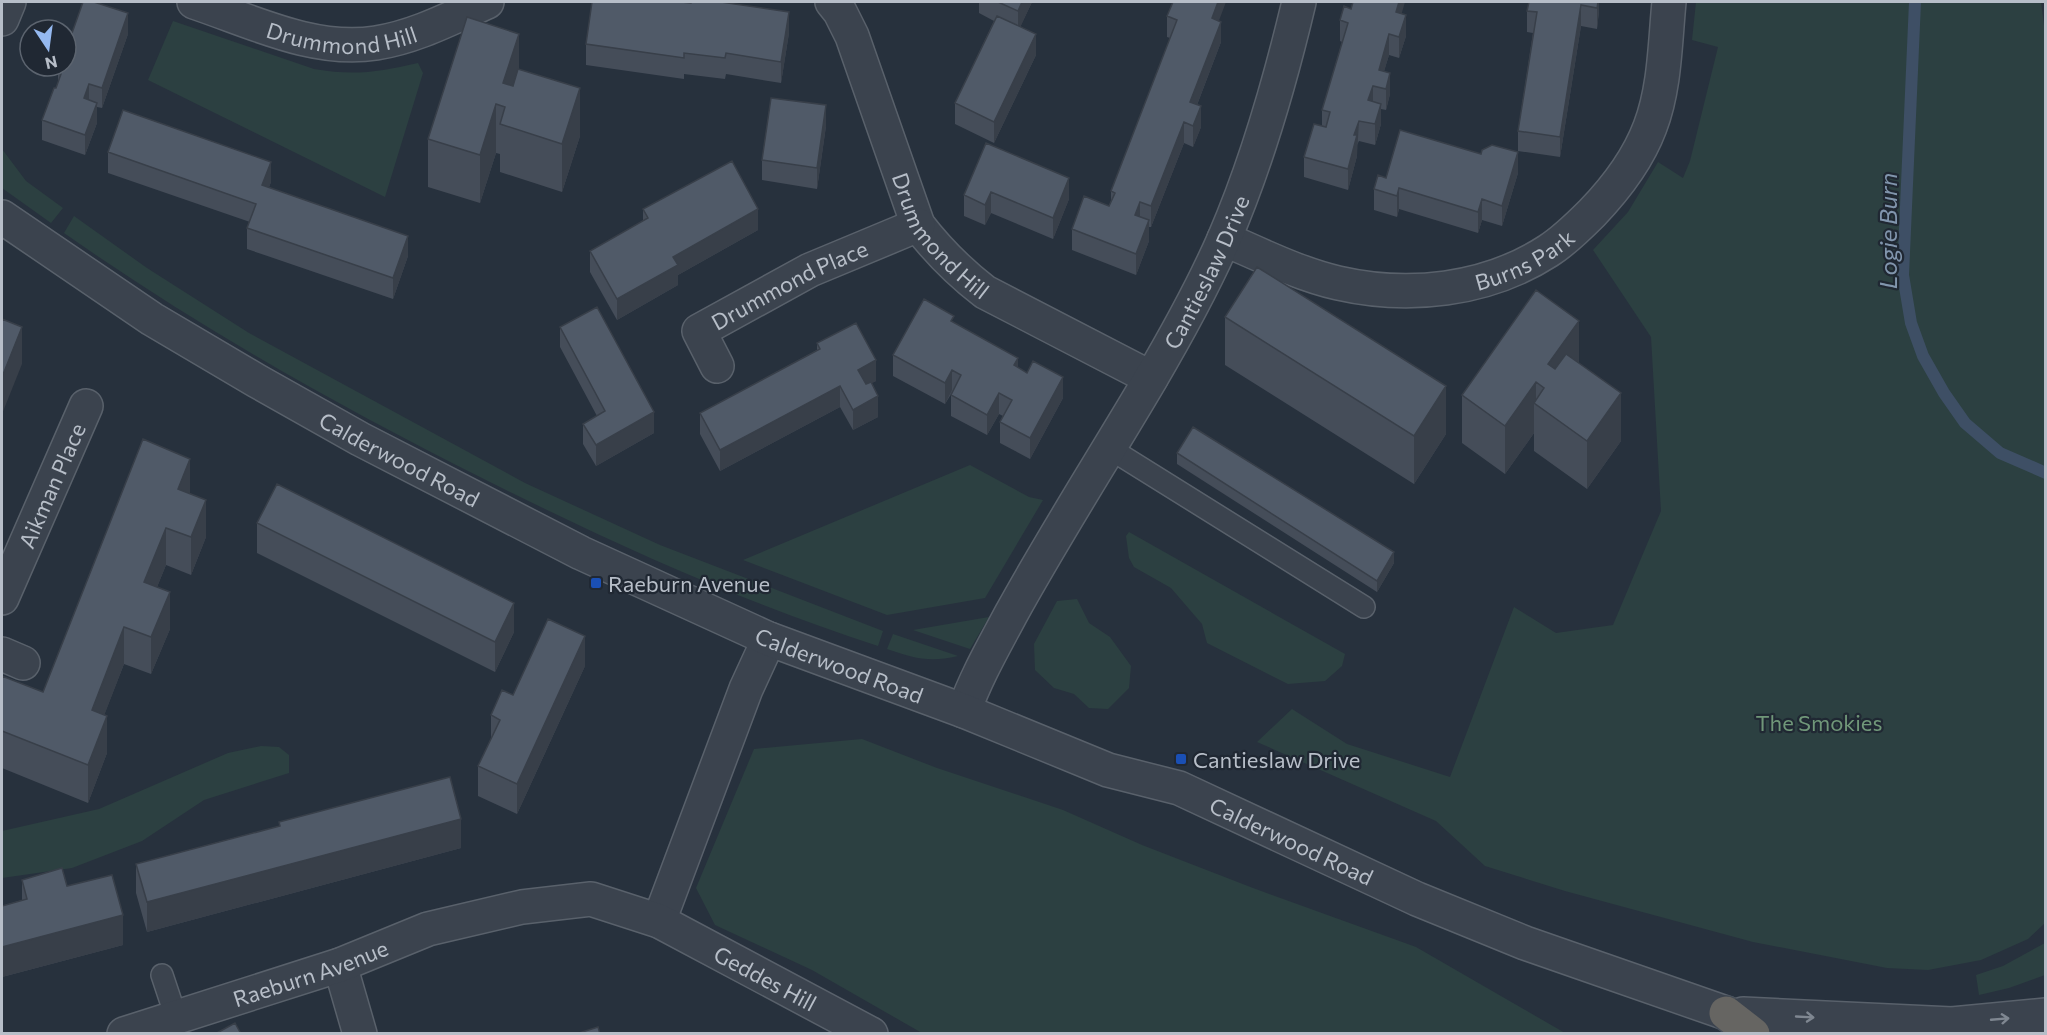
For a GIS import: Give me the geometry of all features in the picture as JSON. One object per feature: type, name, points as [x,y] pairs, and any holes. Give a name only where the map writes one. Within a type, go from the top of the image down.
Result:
[{"type":"highway","points":[[1726,1013],[1753,1034]]},
{"type":"street","points":[[2,19],[9,2]]},
{"type":"street","name":"Drummond Hill","points":[[194,2],[277,31],[326,44],[354,45],[376,43],[424,30],[487,2]]},
{"type":"street","name":"Cantieslaw Drive","points":[[964,711],[975,679],[1064,520],[1151,378],[1193,302],[1224,239],[1247,180],[1271,107],[1299,2]]},
{"type":"street","name":"Burns Park","points":[[1224,239],[1325,279],[1384,289],[1420,290],[1459,286],[1500,274],[1548,251],[1576,229],[1608,196],[1635,158],[1650,127],[1659,95],[1669,2]]},
{"type":"street","name":"Drummond Hill","points":[[842,5],[918,225],[947,261],[985,291],[1015,309],[1151,378]]},
{"type":"street","name":"Calderwood Road","points":[[2,217],[152,319],[257,381],[360,439],[564,545],[769,639],[964,711],[1108,770],[1179,788],[1417,899],[1525,944],[1726,1013],[1773,1034]]},
{"type":"street","name":"Drummond Place","points":[[717,366],[699,332],[810,270],[918,225]]},
{"type":"street","name":"Aikman Place","points":[[2,598],[86,406]]},
{"type":"street","points":[[659,921],[746,689],[769,639]]},
{"type":"street","name":"Raeburn Avenue","points":[[124,1034],[340,965],[428,929],[522,907],[591,899],[659,921]]},
{"type":"street","name":"Geddes Hill","points":[[659,921],[871,1034]]},
{"type":"street","points":[[340,965],[360,1034]]},
{"type":"street","name":"Calderwood Road","points":[[1726,1013],[1952,1024],[2046,1015]]},
{"type":"lane","points":[[1109,448],[1364,607]]},
{"type":"lane","points":[[162,975],[176,1017]]},
{"type":"green space","name":"The Smokies","points":[[1696,2],[2041,2],[2046,41],[2045,923],[2028,939],[1981,960],[1928,970],[1887,968],[1753,942],[1565,891],[1485,866],[1436,821],[1257,742],[1292,709],[1347,744],[1450,777],[1514,607],[1556,633],[1613,625],[1661,511],[1651,337],[1593,250],[1628,212],[1658,162],[1683,178],[1690,161],[1718,47],[1692,40]]},
{"type":"green space","points":[[173,21],[314,69],[366,72],[418,63],[423,73],[385,197],[148,80]]},
{"type":"green space","points":[[2,149],[26,181],[63,208],[51,223],[2,188]]},
{"type":"green space","points":[[74,216],[147,268],[249,333],[525,483],[660,545],[883,631],[878,646],[727,591],[678,570],[580,526],[376,423],[217,333],[115,268],[64,233]]},
{"type":"green space","points":[[970,465],[1029,497],[1043,500],[985,598],[887,615],[743,560]]},
{"type":"green space","points":[[1129,532],[1345,654],[1342,666],[1325,681],[1288,684],[1207,643],[1202,624],[1171,588],[1134,567],[1129,558],[1126,536]]},
{"type":"green space","points":[[1077,599],[1089,623],[1110,637],[1131,666],[1129,688],[1108,709],[1089,708],[1074,694],[1054,688],[1035,670],[1034,644],[1057,601]]},
{"type":"green space","points":[[989,617],[970,649],[913,630]]},
{"type":"green space","points":[[893,634],[958,656],[938,659],[922,658],[887,649]]},
{"type":"green space","points":[[862,739],[937,768],[1063,810],[1142,845],[1416,947],[1565,1033],[922,1033],[812,970],[715,925],[696,888],[754,749]]},
{"type":"green space","points":[[261,746],[279,747],[289,755],[289,773],[204,800],[142,841],[72,868],[2,878],[2,831],[99,809],[228,753]]},
{"type":"green space","points":[[2045,943],[2045,975],[2009,988],[1979,995],[1976,975],[2003,966]]},
{"type":"building","points":[[83,2],[94,2],[128,13],[102,88],[89,84],[84,98],[97,103],[85,135],[42,120],[60,78],[78,78],[77,18]]},
{"type":"building","points":[[592,2],[721,2],[789,12],[781,62],[726,53],[725,58],[684,53],[684,58],[586,44]]},
{"type":"building","points":[[998,2],[1022,2],[1018,11]]},
{"type":"building","points":[[1173,2],[1218,2],[1212,18],[1221,22],[1190,102],[1201,106],[1193,126],[1184,122],[1151,206],[1140,202],[1135,215],[1149,220],[1136,254],[1072,229],[1084,196],[1109,206],[1115,193],[1111,191],[1177,20],[1167,16]]},
{"type":"building","points":[[1353,2],[1399,2],[1396,12],[1406,15],[1399,37],[1389,34],[1379,70],[1390,73],[1386,89],[1373,86],[1368,100],[1381,104],[1375,124],[1359,121],[1348,169],[1304,157],[1314,124],[1326,127],[1330,112],[1322,110],[1348,23],[1340,20],[1344,6],[1351,9]]},
{"type":"building","points":[[1529,2],[1598,2],[1597,8],[1581,5],[1560,137],[1518,131],[1537,12],[1527,11]]},
{"type":"building","points":[[997,16],[1036,34],[994,122],[955,103]]},
{"type":"building","points":[[467,17],[519,34],[503,83],[513,86],[518,69],[580,88],[562,144],[500,124],[505,107],[496,104],[480,155],[428,139]]},
{"type":"building","points":[[771,98],[826,105],[817,168],[762,160]]},
{"type":"building","points":[[123,110],[271,162],[262,185],[408,236],[393,278],[247,228],[256,204],[108,152]]},
{"type":"building","points":[[1400,130],[1481,154],[1482,150],[1492,145],[1518,152],[1502,206],[1482,199],[1478,212],[1399,188],[1397,196],[1374,189],[1378,175],[1386,178]]},
{"type":"building","points":[[986,143],[1069,178],[1053,218],[991,192],[985,205],[964,195]]},
{"type":"building","points":[[732,161],[758,209],[673,257],[678,265],[617,299],[590,251],[648,218],[643,209]]},
{"type":"building","points":[[1257,267],[1446,386],[1414,436],[1225,317]]},
{"type":"building","points":[[1536,290],[1579,321],[1548,364],[1555,369],[1566,354],[1621,393],[1587,441],[1534,403],[1544,388],[1536,382],[1505,426],[1462,395]]},
{"type":"building","points":[[924,299],[954,316],[951,321],[1018,358],[1014,365],[1027,373],[1033,361],[1063,377],[1030,438],[1000,422],[1012,400],[999,393],[987,415],[951,395],[961,375],[952,370],[945,383],[893,355]]},
{"type":"building","points":[[597,307],[654,412],[596,445],[583,424],[605,411],[560,327]]},
{"type":"building","points":[[2,319],[22,327],[2,377]]},
{"type":"building","points":[[856,323],[876,360],[858,370],[866,384],[871,382],[878,396],[853,410],[840,386],[720,450],[700,413],[820,349],[817,343]]},
{"type":"building","points":[[1193,427],[1394,552],[1377,581],[1177,453]]},
{"type":"building","points":[[143,439],[190,459],[178,489],[206,500],[191,537],[166,528],[144,582],[170,592],[151,637],[124,627],[92,710],[107,716],[88,765],[2,731],[2,676],[43,692]]},
{"type":"building","points":[[277,484],[514,603],[495,642],[257,523]]},
{"type":"building","points":[[548,619],[585,636],[517,784],[478,766],[500,720],[491,715],[502,690],[513,695]]},
{"type":"building","points":[[450,777],[461,819],[147,902],[136,864],[280,826],[279,822]]},
{"type":"building","points":[[62,868],[67,886],[112,875],[123,915],[2,947],[2,906],[27,899],[22,880]]},
{"type":"building","points":[[235,1023],[241,1034],[215,1034]]},
{"type":"building","points":[[598,1027],[600,1034],[576,1034]]},
{"type":"waterway","name":"Logie Burn","points":[[1915,2],[1903,275],[1911,323],[1923,356],[1944,393],[1965,423],[2000,453],[2046,473]]},
{"type":"place","name":"Raeburn Avenue","points":[[596,583]]},
{"type":"place","name":"Cantieslaw Drive","points":[[1181,759]]}]
